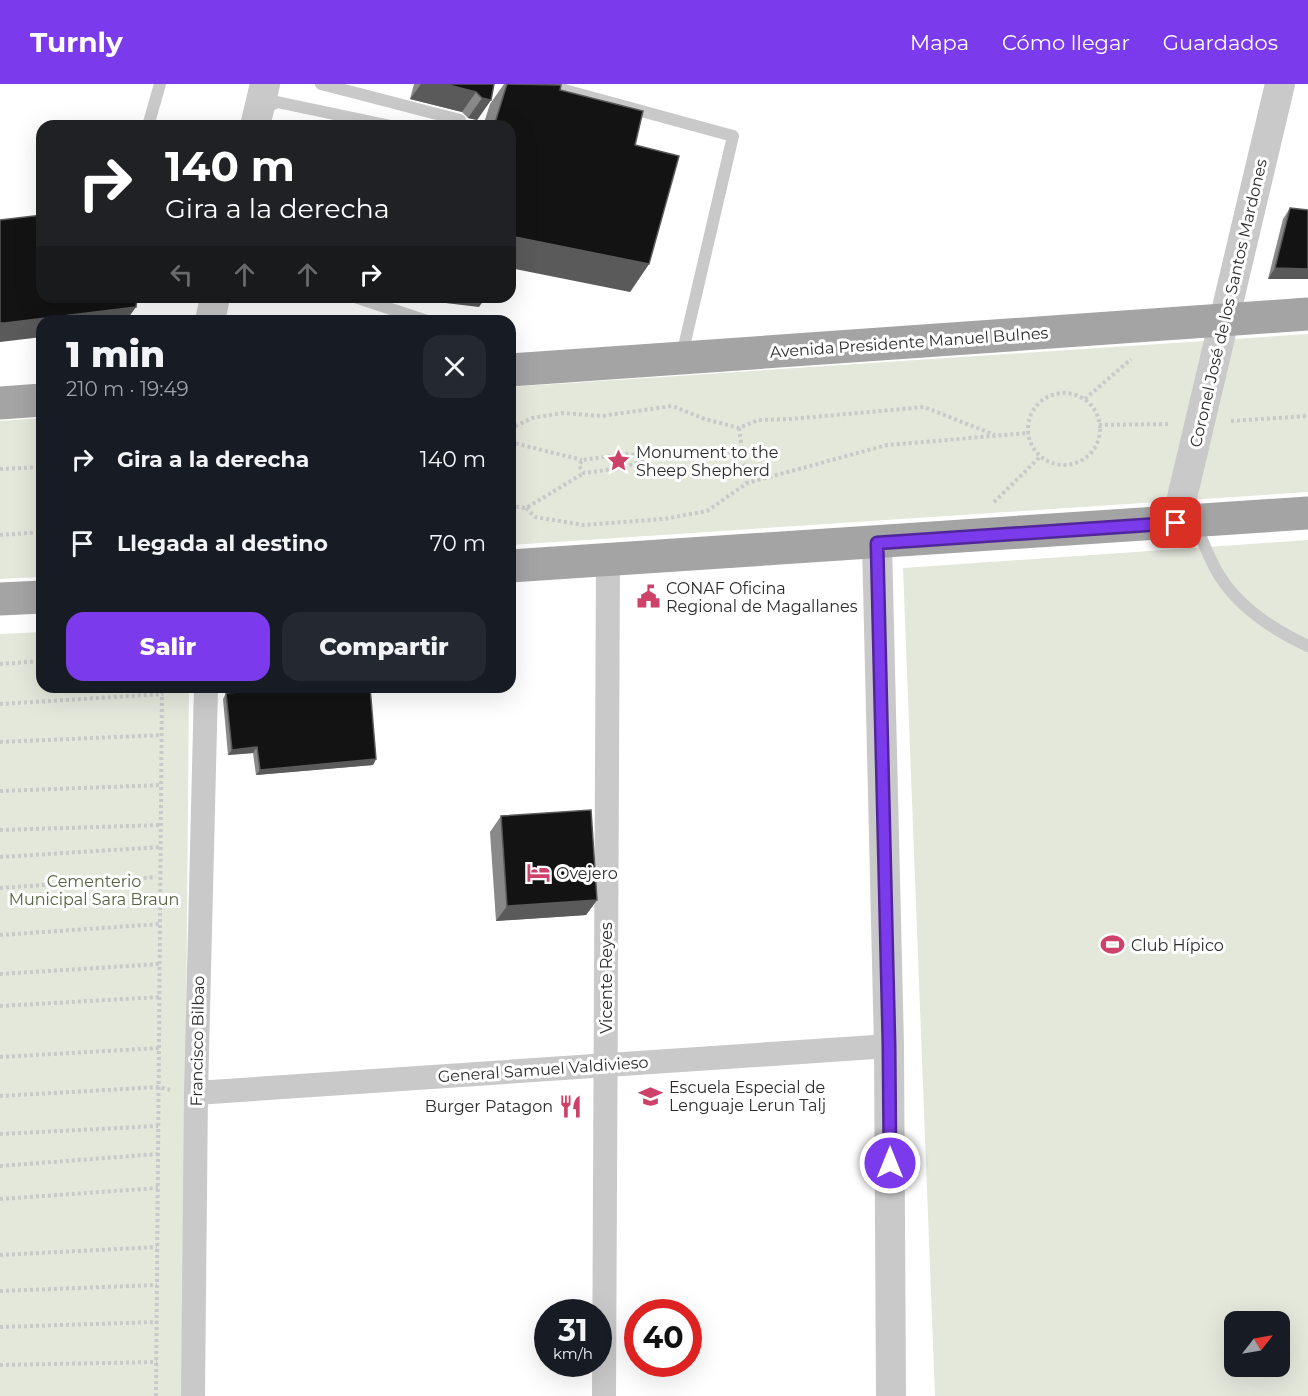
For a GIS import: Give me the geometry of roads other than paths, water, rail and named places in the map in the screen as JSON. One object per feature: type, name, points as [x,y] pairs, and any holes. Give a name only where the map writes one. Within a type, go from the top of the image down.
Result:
[{"type":"main road","name":"Avenida Presidente Manuel Bulnes","points":[[516,370],[1308,314]]},
{"type":"main road","points":[[0,403],[36,400]]},
{"type":"main road","points":[[516,566],[1308,513]]},
{"type":"main road","points":[[0,599],[36,597]]},
{"type":"street","name":"Coronel José de los Santos Mardones","points":[[1185,522],[1224,320],[1280,84]]},
{"type":"street","points":[[877,543],[889,1046],[891,1396]]},
{"type":"street","name":"Vicente Reyes","points":[[604,1396],[608,560]]},
{"type":"street","name":"Francisco Bilbao","points":[[193,1396],[196,1093],[206,693]]},
{"type":"street","name":"General Samuel Valdivieso","points":[[196,1093],[889,1046]]},
{"type":"lane","points":[[150,120],[160,84]]},
{"type":"lane","points":[[321,84],[460,120]]},
{"type":"lane","points":[[546,85],[733,136],[681,358]]},
{"type":"lane","points":[[260,107],[277,102],[362,120]]},
{"type":"lane","points":[[373,303],[409,315]]},
{"type":"lane","points":[[1185,522],[1220,578],[1239,599],[1275,628],[1308,646]]},
{"type":"place","name":"Monument to the Sheep Shepherd","points":[[618,461]]},
{"type":"place","name":"CONAF Oficina Regional de Magallanes","points":[[648,597]]},
{"type":"place","name":"Ovejero","points":[[538,873]]},
{"type":"place","name":"Club Hípico","points":[[1113,945]]},
{"type":"place","name":"Escuela Especial de Lenguaje Lerun Talj","points":[[651,1096]]},
{"type":"place","name":"Burger Patagon","points":[[571,1106]]},
{"type":"park label","name":"Cementerio Municipal Sara Braun","points":[[94,890]]}]
